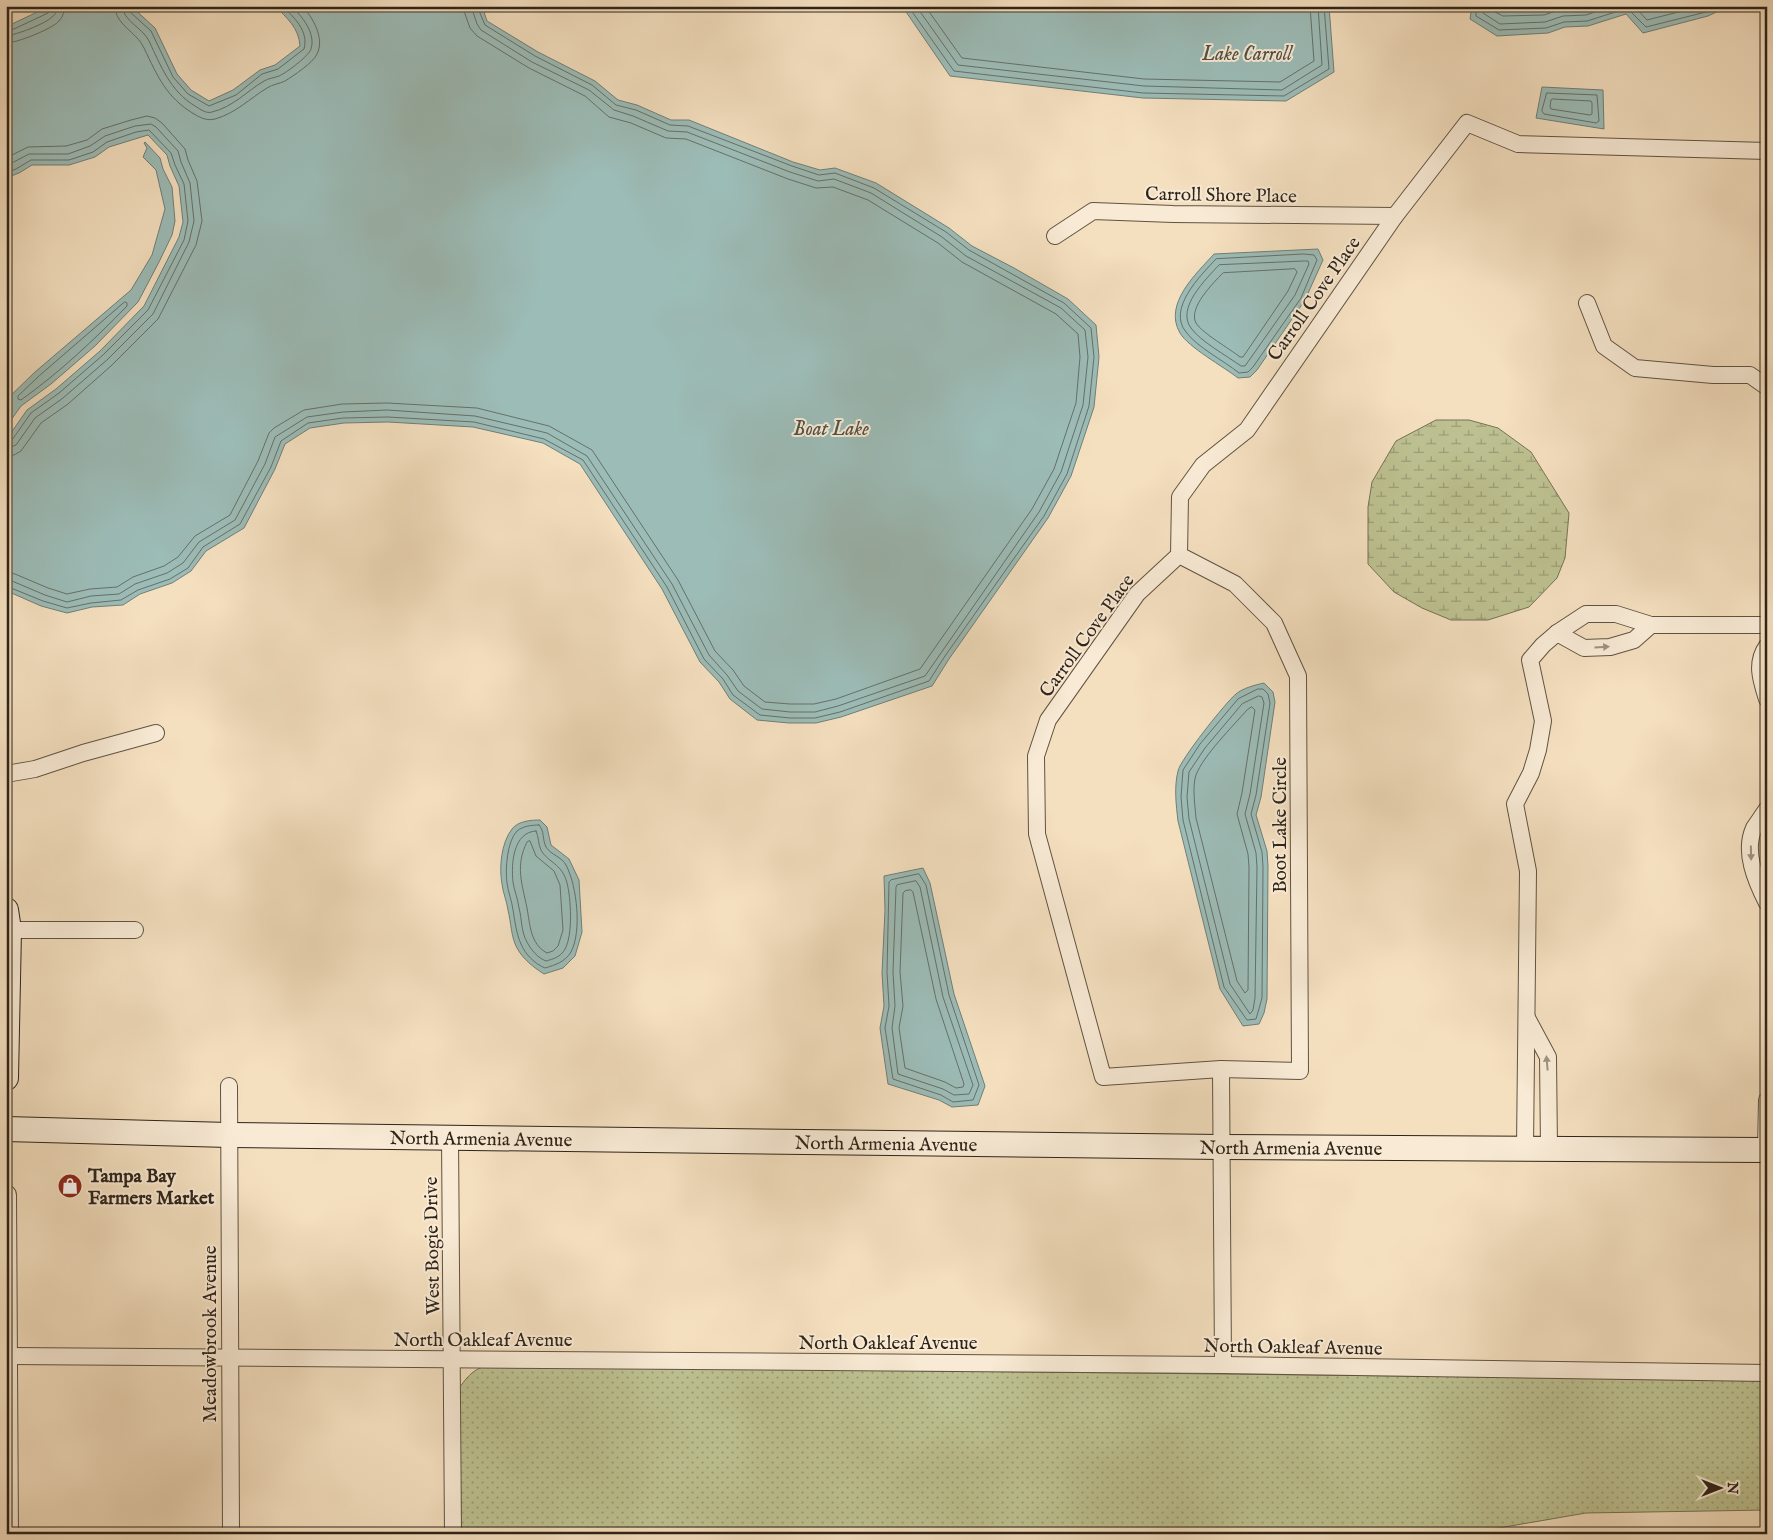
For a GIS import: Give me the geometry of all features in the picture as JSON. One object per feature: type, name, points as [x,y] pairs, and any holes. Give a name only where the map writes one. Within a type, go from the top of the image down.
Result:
[{"type":"main road","points":[[6,1078],[8,920]]},
{"type":"main road","name":"North Armenia Avenue","points":[[6,1129],[229,1135],[1221,1147],[1766,1150]]},
{"type":"street","name":"Carroll Cove Place","points":[[1221,1069],[1103,1077],[1037,834],[1036,756],[1048,720],[1137,594],[1179,555],[1180,497],[1203,465],[1247,430],[1395,216],[1467,123],[1518,144],[1767,151]]},
{"type":"street","name":"Carroll Shore Place","points":[[1055,236],[1092,211],[1172,214],[1395,216]]},
{"type":"street","points":[[1587,303],[1604,346],[1635,368],[1713,375],[1750,375],[1767,386]]},
{"type":"street","name":"Boot Lake Circle","points":[[1179,555],[1235,584],[1274,623],[1298,676],[1300,1071],[1221,1069]]},
{"type":"street","points":[[1525,1148],[1528,870],[1515,804],[1531,773],[1538,750],[1543,721],[1530,660],[1557,633],[1586,614],[1616,614],[1651,625],[1767,625]]},
{"type":"street","points":[[1557,633],[1584,648],[1610,647],[1634,640],[1651,625]]},
{"type":"street","points":[[1767,646],[1761,654],[1759,668],[1767,699]]},
{"type":"street","points":[[6,774],[35,770],[83,753],[156,733]]},
{"type":"street","points":[[1767,809],[1753,830],[1750,855],[1759,888],[1767,903]]},
{"type":"street","points":[[8,920],[135,930]]},
{"type":"street","points":[[1526,1016],[1548,1057],[1548,1149]]},
{"type":"street","points":[[1221,1069],[1223,1365]]},
{"type":"street","name":"Meadowbrook Avenue","points":[[229,1086],[231,1534]]},
{"type":"street","points":[[1766,1150],[1767,1100]]},
{"type":"street","name":"West Bogie Drive","points":[[450,1137],[453,1534]]},
{"type":"street","points":[[6,1196],[8,1534]]},
{"type":"street","name":"North Oakleaf Avenue","points":[[8,1356],[1223,1365],[1767,1373]]},
{"type":"green space","points":[[1436,420],[1469,420],[1498,428],[1531,452],[1569,513],[1565,558],[1557,578],[1529,607],[1488,620],[1451,620],[1422,608],[1394,592],[1368,564],[1368,507],[1372,482],[1396,441]]},
{"type":"green space","points":[[486,1366],[1767,1380],[1767,1510],[1586,1513],[1464,1534],[459,1534],[457,1391],[473,1372]]},
{"type":"water","name":"Boat Lake","points":[[50,6],[131,6],[155,28],[177,74],[191,90],[209,101],[233,90],[260,70],[275,65],[300,46],[295,29],[275,6],[482,6],[487,21],[538,52],[595,81],[618,100],[637,105],[671,120],[689,120],[793,162],[820,170],[835,168],[876,183],[949,228],[972,246],[1068,299],[1096,325],[1099,357],[1094,407],[1071,476],[1048,518],[932,686],[841,717],[816,723],[757,720],[730,699],[719,682],[700,662],[662,589],[580,464],[543,443],[473,427],[388,422],[344,423],[310,428],[285,444],[275,469],[244,528],[206,551],[191,571],[172,583],[140,594],[123,605],[92,607],[67,613],[41,606],[7,591],[6,440],[27,410],[56,389],[100,351],[144,306],[179,237],[183,222],[179,186],[167,155],[148,135],[109,147],[95,157],[69,165],[32,165],[6,178],[6,25]]},
{"type":"water","name":"Lake Carroll","points":[[902,6],[1329,6],[1334,72],[1286,101],[1143,98],[950,76]]},
{"type":"water","points":[[1472,6],[1699,6],[1712,9],[1713,6],[1729,6],[1708,16],[1643,33],[1626,14],[1588,26],[1565,27],[1548,33],[1497,36],[1470,19]]},
{"type":"water","points":[[1542,87],[1603,90],[1604,129],[1536,118]]},
{"type":"water","points":[[145,142],[160,158],[172,187],[175,221],[172,235],[159,262],[138,302],[95,346],[51,384],[21,406],[6,427],[6,400],[35,372],[131,290],[152,255],[165,209],[156,170],[143,157],[147,148]]},
{"type":"water","points":[[1318,249],[1323,260],[1305,300],[1257,370],[1250,377],[1238,378],[1190,344],[1180,333],[1176,322],[1176,311],[1179,301],[1191,280],[1214,254]]},
{"type":"water","points":[[1264,683],[1273,692],[1275,702],[1261,797],[1256,815],[1267,851],[1268,866],[1267,999],[1259,1024],[1243,1026],[1220,989],[1178,821],[1176,783],[1178,771],[1186,755],[1223,708],[1239,692]]},
{"type":"water","points":[[540,820],[547,827],[551,845],[569,859],[579,880],[582,932],[575,956],[563,968],[544,974],[525,959],[515,944],[501,871],[503,848],[512,829],[521,823]]},
{"type":"water","points":[[923,868],[930,883],[954,994],[985,1086],[978,1105],[952,1107],[939,1100],[888,1084],[880,1028],[884,1006],[882,973],[885,910],[884,876]]},
{"type":"place","name":"Tampa Bay Farmers Market","points":[[70,1186]]}]
